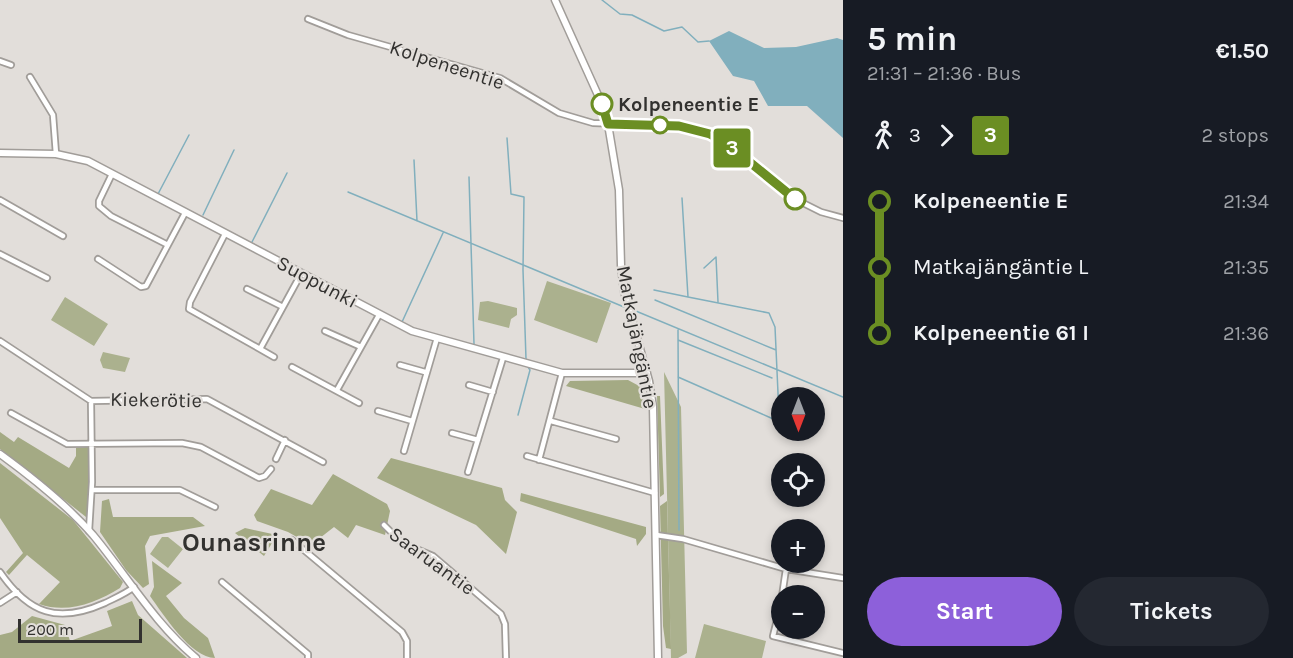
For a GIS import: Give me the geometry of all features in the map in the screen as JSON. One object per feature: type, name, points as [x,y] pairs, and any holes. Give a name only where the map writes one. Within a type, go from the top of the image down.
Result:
[{"type":"street","name":"Matkajängäntie","points":[[555,0],[602,104],[608,124],[619,190],[624,291],[647,373],[653,411],[658,658]]},
{"type":"street","name":"Kolpeneentie","points":[[308,18],[348,35],[500,78],[559,113],[608,124],[679,126],[710,134],[725,142],[797,200],[821,212],[843,218]]},
{"type":"street","points":[[0,61],[11,65]]},
{"type":"street","points":[[30,77],[53,115],[56,154]]},
{"type":"street","name":"Suopunki","points":[[0,153],[56,154],[77,157],[412,331],[562,373],[647,373]]},
{"type":"street","points":[[112,174],[99,201],[99,206],[111,216],[168,244]]},
{"type":"street","points":[[0,200],[63,236]]},
{"type":"street","points":[[98,259],[144,287],[185,213]]},
{"type":"street","points":[[225,234],[190,302],[189,309],[274,357]]},
{"type":"street","points":[[0,254],[47,278]]},
{"type":"street","points":[[260,349],[301,274]]},
{"type":"street","points":[[248,289],[283,307]]},
{"type":"street","points":[[338,390],[379,315]]},
{"type":"street","points":[[325,331],[361,347]]},
{"type":"street","points":[[404,451],[425,372],[437,338]]},
{"type":"street","name":"Kiekerötie","points":[[0,342],[91,401],[204,399],[323,462]]},
{"type":"street","points":[[468,472],[503,358]]},
{"type":"street","points":[[400,364],[425,372]]},
{"type":"street","points":[[292,367],[338,390],[358,403]]},
{"type":"street","points":[[539,460],[562,373]]},
{"type":"street","points":[[469,385],[493,392]]},
{"type":"street","points":[[90,531],[91,401]]},
{"type":"street","points":[[378,411],[412,422]]},
{"type":"street","points":[[11,414],[63,443],[182,442],[201,447],[259,478],[265,477],[271,469]]},
{"type":"street","points":[[551,421],[615,439]]},
{"type":"street","points":[[452,433],[478,440]]},
{"type":"street","points":[[276,459],[285,440]]},
{"type":"street","points":[[0,454],[39,483],[90,531],[159,621],[195,658]]},
{"type":"street","points":[[527,456],[655,493]]},
{"type":"street","points":[[92,490],[180,490],[215,507]]},
{"type":"street","name":"Saaruantie","points":[[384,525],[402,543],[433,556],[501,614],[505,624],[506,658]]},
{"type":"street","points":[[656,535],[682,539],[771,565]]},
{"type":"street","points":[[292,540],[402,632],[407,641],[407,658]]},
{"type":"street","points":[[0,572],[17,592],[42,611],[69,614],[96,607],[134,587]]},
{"type":"street","points":[[811,573],[843,578]]},
{"type":"street","points":[[222,582],[308,654],[308,658]]},
{"type":"street","points":[[0,603],[17,592]]},
{"type":"street","points":[[785,639],[843,653]]},
{"type":"green space","points":[[547,281],[611,303],[597,343],[534,320]]},
{"type":"green space","points":[[65,297],[108,324],[94,346],[51,320]]},
{"type":"green space","points":[[488,301],[517,308],[517,315],[511,319],[509,328],[478,320],[480,302]]},
{"type":"green space","points":[[103,352],[130,358],[125,372],[103,368],[100,360]]},
{"type":"green space","points":[[664,372],[681,407],[687,653],[678,658],[671,658]]},
{"type":"green space","points":[[628,380],[641,387],[645,409],[566,386],[570,381]]},
{"type":"green space","points":[[657,396],[660,396],[664,494],[660,497]]},
{"type":"green space","points":[[0,432],[14,442],[18,437],[69,468],[76,456],[76,448],[89,447],[92,490],[86,517],[0,449]]},
{"type":"green space","points":[[391,458],[502,488],[505,500],[517,512],[506,554],[476,525],[377,478]]},
{"type":"green space","points":[[0,463],[73,520],[123,582],[120,588],[81,605],[50,607],[39,604],[60,582],[27,555],[9,575],[6,572],[23,553],[0,518]]},
{"type":"green space","points":[[333,474],[387,504],[390,511],[385,535],[356,525],[348,538],[334,527],[311,545],[288,532],[257,521],[254,515],[271,489],[312,505]]},
{"type":"green space","points":[[521,493],[646,527],[646,534],[637,546],[636,539],[520,501]]},
{"type":"green space","points":[[109,499],[113,517],[193,517],[205,526],[150,536],[145,546],[149,584],[143,588],[126,570],[100,532],[102,501]]},
{"type":"green space","points":[[667,501],[671,649],[666,648],[663,626],[660,506]]},
{"type":"green space","points":[[245,528],[277,535],[264,556],[235,533]]},
{"type":"green space","points":[[162,537],[168,537],[183,549],[168,568],[150,554]]},
{"type":"green space","points":[[152,561],[182,583],[166,596],[184,618],[208,638],[215,658],[206,656],[187,643],[150,596],[154,587]]},
{"type":"green space","points":[[132,601],[138,615],[187,658],[0,658],[0,635],[12,632],[32,616],[65,625],[70,641],[112,626],[107,611]]},
{"type":"green space","points":[[704,624],[766,641],[762,658],[695,658]]},
{"type":"water","points":[[729,31],[764,48],[796,47],[837,38],[843,40],[843,138],[807,106],[768,106],[754,81],[733,76],[709,41]]},
{"type":"waterway","points":[[602,0],[620,14],[632,15],[664,31],[682,27],[698,42],[709,41]]},
{"type":"waterway","points":[[158,194],[189,135]]},
{"type":"waterway","points":[[507,138],[511,194],[524,197],[523,270],[526,359]]},
{"type":"waterway","points":[[203,215],[234,150]]},
{"type":"waterway","points":[[414,160],[417,221]]},
{"type":"waterway","points":[[252,242],[287,173]]},
{"type":"waterway","points":[[469,177],[474,344]]},
{"type":"waterway","points":[[348,192],[624,307]]},
{"type":"waterway","points":[[678,377],[771,418],[777,419],[779,415],[775,327],[769,313],[688,297],[682,198]]},
{"type":"waterway","points":[[402,322],[443,233]]},
{"type":"waterway","points":[[704,268],[716,257],[718,302]]},
{"type":"waterway","points":[[654,290],[688,297]]},
{"type":"waterway","points":[[655,300],[776,350]]},
{"type":"waterway","points":[[631,309],[843,397]]},
{"type":"waterway","points":[[678,330],[679,530]]},
{"type":"waterway","points":[[678,340],[772,378]]},
{"type":"waterway","points":[[518,415],[530,370],[528,367]]},
{"type":"bus line","name":"3","points":[[602,104],[608,124],[679,126],[717,137],[795,199]]},
{"type":"place","name":"Kolpeneentie E","points":[[602,104]]},
{"type":"district","name":"Ounasrinne","points":[[254,542]]}]
